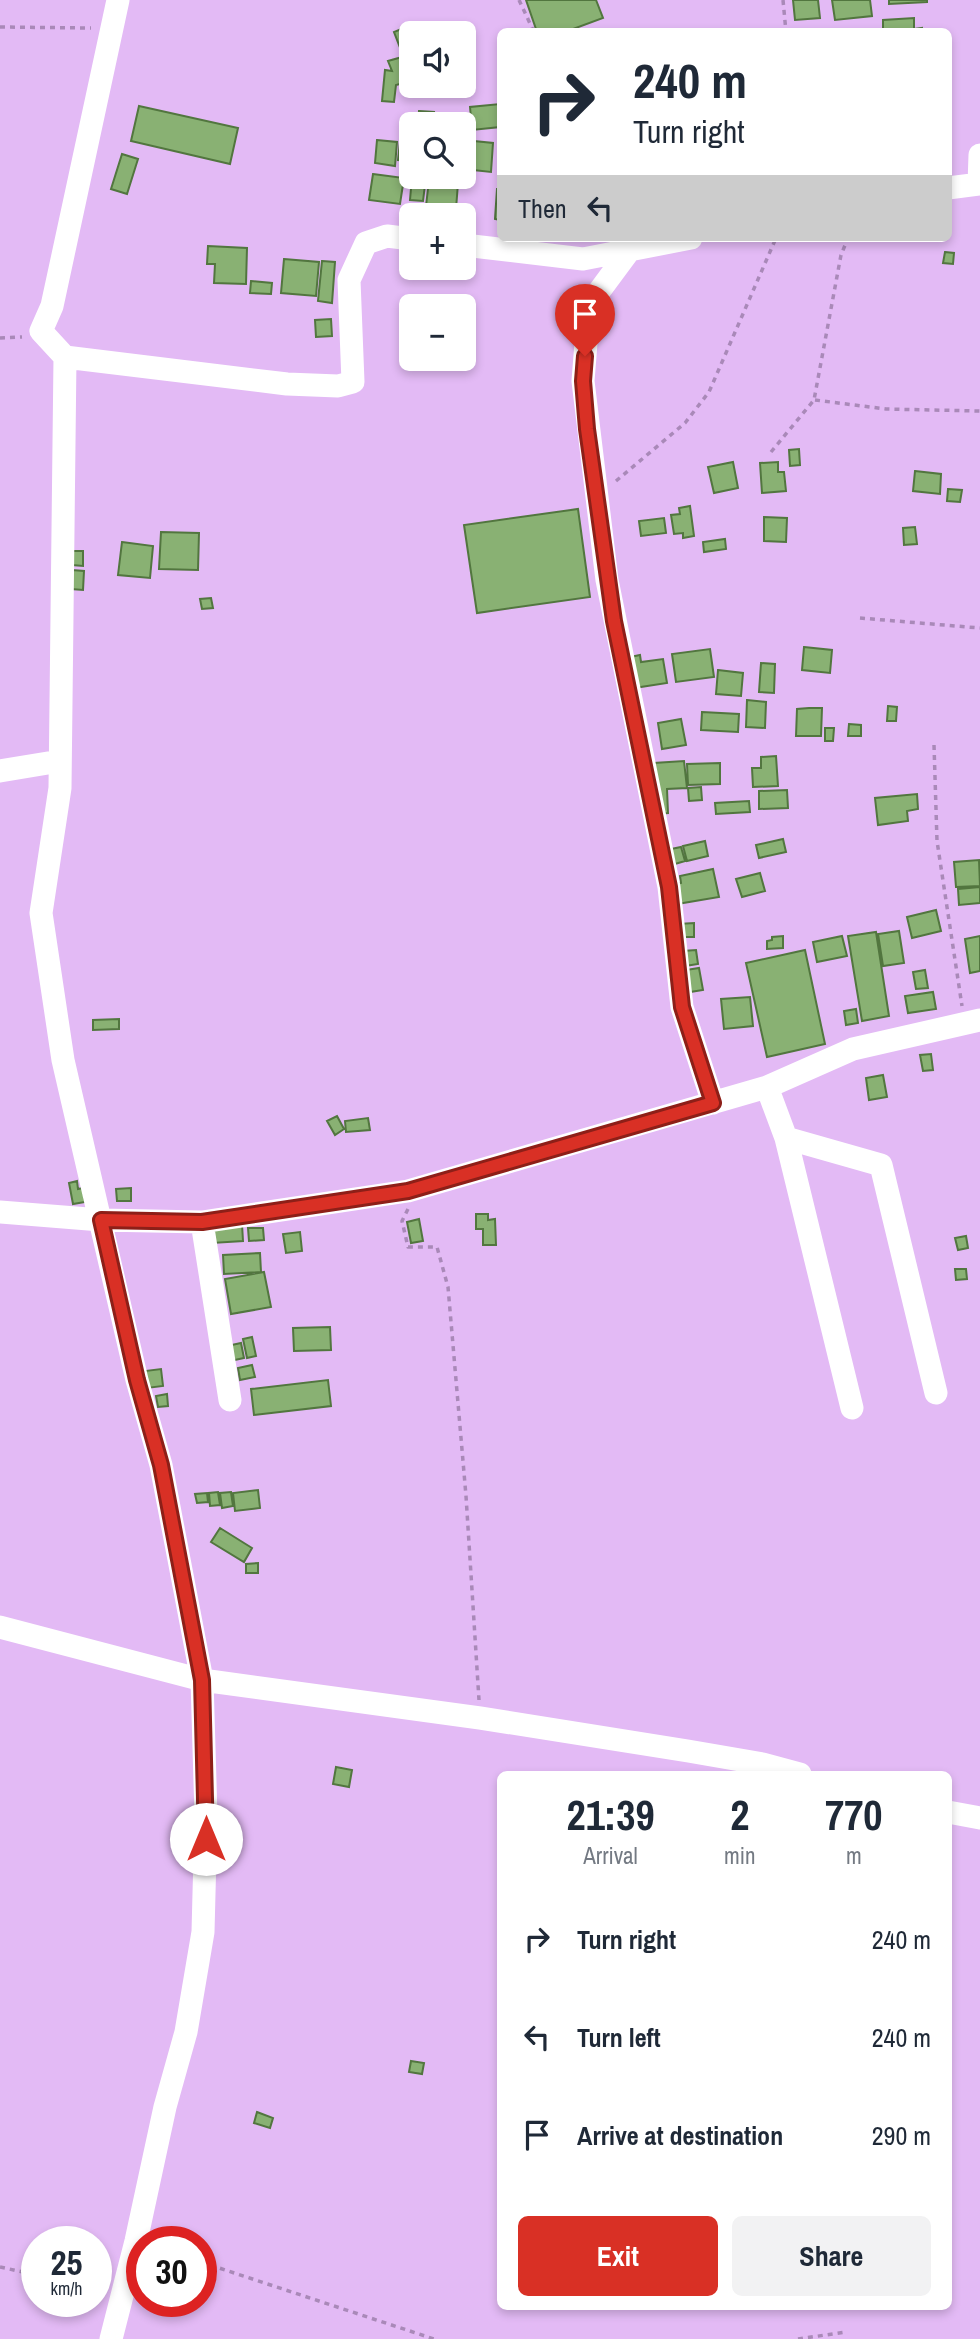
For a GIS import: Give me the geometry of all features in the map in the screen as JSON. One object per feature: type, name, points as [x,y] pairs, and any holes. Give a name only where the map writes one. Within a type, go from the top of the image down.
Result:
[{"type":"street","points":[[118,0],[52,306],[41,331],[65,357],[287,384],[338,386],[353,382],[349,280],[366,243],[387,236],[399,238]]},
{"type":"street","points":[[952,187],[979,184],[980,155]]},
{"type":"street","points":[[476,246],[583,258],[672,242]]},
{"type":"street","points":[[629,251],[589,305],[583,381],[596,499],[614,621],[669,887],[682,1007],[713,1103]]},
{"type":"street","points":[[65,357],[60,788],[41,914],[62,1060],[137,1380],[161,1465],[202,1680],[206,1816],[203,1932],[186,2032],[165,2107],[136,2241],[111,2339]]},
{"type":"street","points":[[0,771],[60,761]]},
{"type":"street","points":[[0,1212],[101,1220],[202,1222],[408,1191],[767,1087],[853,1049],[972,1021]]},
{"type":"street","points":[[767,1087],[786,1138],[852,1408]]},
{"type":"street","points":[[786,1138],[881,1165],[936,1393]]},
{"type":"street","points":[[202,1222],[230,1400]]},
{"type":"street","points":[[0,1628],[202,1680],[480,1718],[688,1751],[789,1771]]},
{"type":"street","points":[[952,1813],[980,1818]]},
{"type":"path","points":[[519,0],[532,28]]},
{"type":"path","points":[[783,0],[786,28]]},
{"type":"path","points":[[0,27],[111,28]]},
{"type":"path","points":[[596,499],[640,459],[685,424],[709,392],[774,242]]},
{"type":"path","points":[[771,452],[814,400],[841,255],[846,242]]},
{"type":"path","points":[[814,400],[886,409],[980,411]]},
{"type":"path","points":[[860,618],[980,628]]},
{"type":"path","points":[[934,745],[937,841],[972,1021]]},
{"type":"path","points":[[408,1191],[411,1205],[402,1221],[408,1247],[437,1247],[448,1287],[480,1718]]},
{"type":"path","points":[[0,2267],[21,2272]]},
{"type":"path","points":[[217,2267],[434,2339]]},
{"type":"path","points":[[798,2339],[846,2332]]},
{"type":"building","points":[[526,0],[596,0],[603,18],[576,28],[536,28]]},
{"type":"building","points":[[793,0],[818,0],[820,18],[795,20]]},
{"type":"building","points":[[832,0],[870,0],[872,16],[835,20]]},
{"type":"building","points":[[889,0],[927,0],[927,2],[889,4]]},
{"type":"building","points":[[914,18],[914,28],[883,28],[883,20]]},
{"type":"building","points":[[399,30],[399,45],[394,32]]},
{"type":"building","points":[[399,58],[399,84],[396,85],[394,102],[382,101],[385,70],[392,71],[388,61]]},
{"type":"building","points":[[497,104],[497,127],[476,130],[476,112],[470,112],[470,107]]},
{"type":"building","points":[[139,106],[238,128],[230,164],[131,141]]},
{"type":"building","points":[[377,140],[397,142],[395,166],[375,163]]},
{"type":"building","points":[[476,141],[493,143],[491,172],[476,170]]},
{"type":"building","points":[[122,154],[138,159],[127,194],[111,189]]},
{"type":"building","points":[[373,174],[399,177],[399,189],[402,189],[399,204],[369,200]]},
{"type":"building","points":[[411,189],[424,189],[423,201],[410,200]]},
{"type":"building","points":[[428,189],[458,189],[456,203],[426,203]]},
{"type":"building","points":[[208,246],[247,248],[246,284],[214,283],[215,264],[207,264]]},
{"type":"building","points":[[945,252],[954,253],[953,264],[943,263]]},
{"type":"building","points":[[284,259],[319,262],[316,296],[281,293]]},
{"type":"building","points":[[322,261],[335,262],[332,303],[318,301]]},
{"type":"building","points":[[251,281],[272,283],[271,294],[250,293]]},
{"type":"building","points":[[331,319],[332,336],[316,337],[315,320]]},
{"type":"building","points":[[799,449],[800,465],[790,466],[789,450]]},
{"type":"building","points":[[733,462],[738,488],[714,493],[708,467]]},
{"type":"building","points":[[778,462],[778,472],[784,472],[786,491],[762,493],[760,463]]},
{"type":"building","points":[[915,471],[941,474],[940,494],[913,491]]},
{"type":"building","points":[[948,489],[962,490],[960,502],[947,501]]},
{"type":"building","points":[[690,506],[694,536],[683,538],[683,533],[674,534],[671,515],[680,514],[679,508]]},
{"type":"building","points":[[578,509],[590,597],[477,613],[464,525]]},
{"type":"building","points":[[764,517],[787,518],[786,542],[764,541]]},
{"type":"building","points":[[664,518],[666,533],[641,536],[639,521]]},
{"type":"building","points":[[915,527],[917,544],[904,545],[903,528]]},
{"type":"building","points":[[161,532],[199,533],[198,570],[159,569]]},
{"type":"building","points":[[725,539],[726,549],[704,552],[703,542]]},
{"type":"building","points":[[122,542],[153,546],[150,578],[118,575]]},
{"type":"building","points":[[72,551],[83,551],[83,566],[72,565]]},
{"type":"building","points":[[72,570],[84,571],[83,590],[71,589]]},
{"type":"building","points":[[211,598],[213,608],[202,609],[200,599]]},
{"type":"building","points":[[804,647],[832,650],[830,673],[802,670]]},
{"type":"building","points":[[710,649],[714,677],[676,682],[672,654]]},
{"type":"building","points":[[640,655],[641,662],[663,659],[667,683],[634,688],[630,657]]},
{"type":"building","points":[[761,663],[775,664],[774,693],[759,692]]},
{"type":"building","points":[[718,670],[743,673],[741,696],[716,694]]},
{"type":"building","points":[[747,700],[766,702],[765,728],[746,727]]},
{"type":"building","points":[[888,706],[897,707],[896,721],[887,721]]},
{"type":"building","points":[[822,708],[821,736],[796,736],[797,709]]},
{"type":"building","points":[[702,712],[739,714],[738,732],[701,730]]},
{"type":"building","points":[[681,719],[686,745],[662,749],[658,723]]},
{"type":"building","points":[[849,724],[861,725],[861,736],[848,736]]},
{"type":"building","points":[[825,728],[834,728],[833,741],[825,741]]},
{"type":"building","points":[[776,756],[778,786],[753,787],[752,768],[761,768],[761,757]]},
{"type":"building","points":[[684,761],[687,788],[667,789],[668,813],[657,814],[654,763]]},
{"type":"building","points":[[720,763],[720,784],[688,785],[687,764]]},
{"type":"building","points":[[701,787],[702,800],[689,801],[688,788]]},
{"type":"building","points":[[787,790],[788,808],[759,809],[759,791]]},
{"type":"building","points":[[917,794],[918,809],[907,811],[908,821],[878,825],[875,798]]},
{"type":"building","points":[[749,801],[750,812],[716,814],[715,803]]},
{"type":"building","points":[[783,839],[786,852],[759,858],[756,845]]},
{"type":"building","points":[[705,841],[708,856],[687,861],[683,846]]},
{"type":"building","points":[[681,847],[685,861],[675,864],[671,849]]},
{"type":"building","points":[[979,860],[980,886],[956,887],[954,862]]},
{"type":"building","points":[[713,869],[719,897],[677,904],[673,884],[681,883],[680,876]]},
{"type":"building","points":[[760,873],[765,891],[742,897],[736,879]]},
{"type":"building","points":[[980,887],[980,903],[959,905],[958,889]]},
{"type":"building","points":[[936,910],[941,931],[912,938],[907,917]]},
{"type":"building","points":[[694,923],[694,937],[679,937],[678,924]]},
{"type":"building","points":[[899,931],[904,963],[883,966],[878,934]]},
{"type":"building","points":[[876,932],[889,1016],[862,1021],[848,936]]},
{"type":"building","points":[[783,936],[783,948],[767,949],[767,941],[772,940],[772,937]]},
{"type":"building","points":[[842,936],[847,956],[817,962],[813,942]]},
{"type":"building","points":[[980,936],[980,971],[970,973],[965,939]]},
{"type":"building","points":[[696,950],[698,964],[685,966],[683,951]]},
{"type":"building","points":[[805,950],[825,1044],[767,1057],[746,963]]},
{"type":"building","points":[[699,968],[703,990],[690,992],[686,970]]},
{"type":"building","points":[[925,970],[928,988],[916,989],[913,972]]},
{"type":"building","points":[[933,992],[936,1009],[908,1013],[905,996]]},
{"type":"building","points":[[750,997],[753,1026],[724,1029],[721,999]]},
{"type":"building","points":[[856,1009],[858,1023],[846,1025],[844,1011]]},
{"type":"building","points":[[119,1019],[119,1029],[93,1030],[93,1020]]},
{"type":"building","points":[[931,1054],[933,1070],[923,1071],[920,1055]]},
{"type":"building","points":[[883,1075],[887,1097],[869,1100],[866,1078]]},
{"type":"building","points":[[337,1116],[344,1129],[335,1135],[327,1121]]},
{"type":"building","points":[[368,1118],[370,1130],[346,1132],[345,1121]]},
{"type":"building","points":[[77,1181],[78,1189],[83,1188],[85,1202],[73,1204],[69,1183]]},
{"type":"building","points":[[131,1188],[131,1201],[117,1201],[116,1189]]},
{"type":"building","points":[[476,1214],[488,1214],[488,1220],[495,1219],[496,1245],[483,1245],[483,1229],[476,1229]]},
{"type":"building","points":[[419,1219],[423,1241],[411,1243],[407,1222]]},
{"type":"building","points":[[242,1224],[243,1241],[212,1243],[212,1226]]},
{"type":"building","points":[[248,1228],[263,1228],[264,1240],[249,1241]]},
{"type":"building","points":[[300,1232],[302,1251],[286,1253],[283,1234]]},
{"type":"building","points":[[966,1236],[968,1248],[958,1250],[955,1238]]},
{"type":"building","points":[[260,1253],[261,1272],[224,1274],[223,1255]]},
{"type":"building","points":[[955,1269],[966,1269],[967,1279],[956,1280]]},
{"type":"building","points":[[264,1272],[271,1307],[231,1314],[225,1279]]},
{"type":"building","points":[[330,1327],[331,1350],[294,1351],[293,1328]]},
{"type":"building","points":[[252,1337],[256,1356],[247,1358],[243,1339]]},
{"type":"building","points":[[241,1343],[244,1358],[230,1361],[227,1346]]},
{"type":"building","points":[[252,1365],[255,1377],[240,1380],[238,1368]]},
{"type":"building","points":[[161,1369],[163,1386],[147,1388],[145,1371]]},
{"type":"building","points":[[328,1380],[331,1406],[254,1415],[251,1389]]},
{"type":"building","points":[[167,1394],[168,1406],[158,1407],[156,1396]]},
{"type":"building","points":[[258,1490],[260,1508],[235,1511],[233,1493]]},
{"type":"building","points":[[218,1492],[220,1505],[210,1506],[209,1493]]},
{"type":"building","points":[[231,1492],[233,1506],[222,1508],[220,1493]]},
{"type":"building","points":[[207,1493],[208,1502],[197,1503],[195,1494]]},
{"type":"building","points":[[220,1528],[252,1548],[244,1562],[211,1542]]},
{"type":"building","points":[[258,1563],[258,1573],[246,1573],[246,1564]]},
{"type":"building","points":[[336,1767],[352,1770],[349,1787],[333,1784]]},
{"type":"building","points":[[411,2061],[424,2063],[422,2074],[409,2072]]},
{"type":"building","points":[[257,2112],[273,2118],[270,2128],[254,2123]]},
{"type":"route","points":[[206,1839],[202,1680],[161,1465],[137,1380],[101,1220],[202,1222],[408,1191],[713,1103],[682,1007],[669,887],[614,621],[587,429],[583,381],[585,356]]}]
